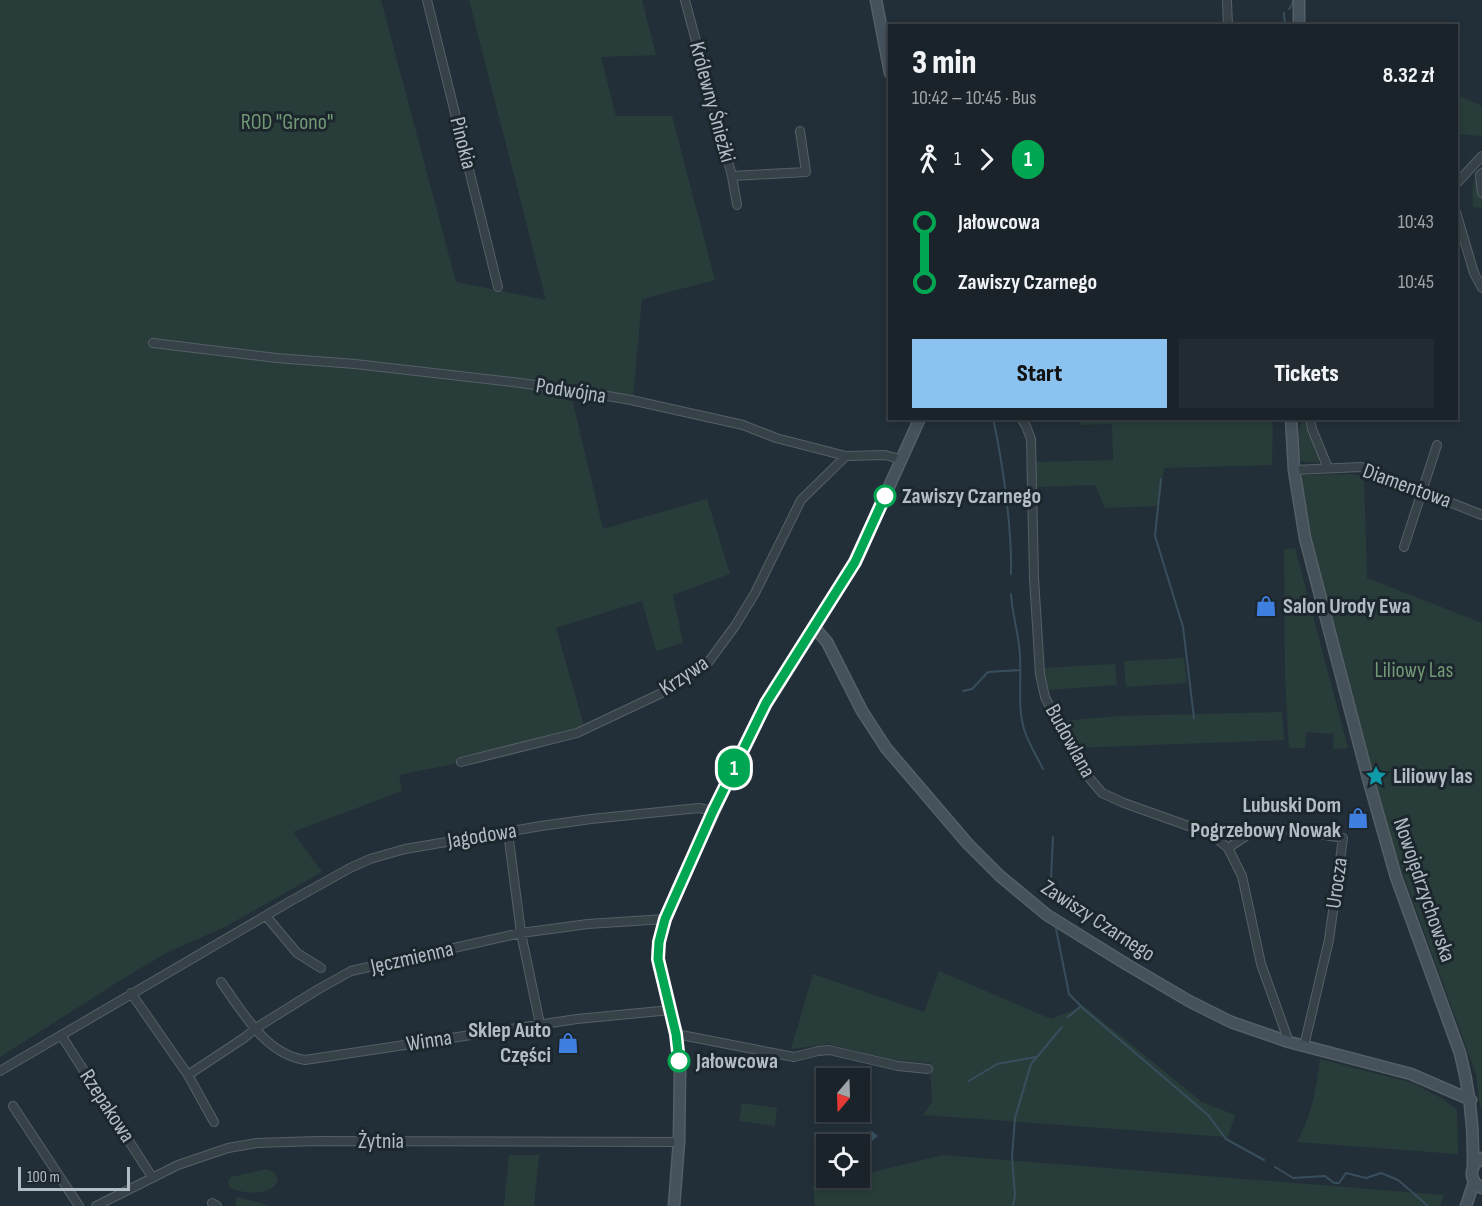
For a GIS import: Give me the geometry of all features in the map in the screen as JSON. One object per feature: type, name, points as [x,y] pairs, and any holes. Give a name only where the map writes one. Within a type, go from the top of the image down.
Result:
[{"type":"street","name":"Pinokia","points":[[427,0],[498,287]]},
{"type":"street","name":"Królewny Śnieżki","points":[[685,0],[732,176],[737,205]]},
{"type":"street","points":[[876,0],[888,63]]},
{"type":"street","points":[[1227,0],[1228,24]]},
{"type":"street","points":[[1299,0],[1299,24]]},
{"type":"street","points":[[732,176],[806,172],[800,131]]},
{"type":"street","points":[[1458,182],[1482,156]]},
{"type":"street","points":[[1466,174],[1481,174],[1482,193]]},
{"type":"street","points":[[1458,219],[1474,273],[1482,288]]},
{"type":"street","name":"Podwójna","points":[[153,342],[447,374],[578,391],[743,425],[776,438],[846,456],[885,455],[900,459]]},
{"type":"street","points":[[674,1206],[679,1142],[680,1071],[676,1034],[658,959],[659,942],[665,919],[713,811],[766,703],[855,562],[919,420]]},
{"type":"street","name":"Budowlana","points":[[1022,420],[1031,440],[1034,578],[1040,674],[1045,697],[1081,768],[1102,793],[1211,834],[1228,848],[1242,876],[1261,964],[1290,1042]]},
{"type":"street","name":"Nowojędrzychowska","points":[[1291,420],[1294,470],[1308,549],[1396,877],[1460,1053],[1471,1100],[1474,1126],[1471,1171],[1478,1185]]},
{"type":"street","points":[[1310,420],[1311,429],[1329,468]]},
{"type":"street","points":[[1404,547],[1437,445]]},
{"type":"street","name":"Krzywa","points":[[461,762],[577,733],[668,690],[707,664],[750,601],[801,500],[846,456]]},
{"type":"street","name":"Diamentowa","points":[[1294,470],[1361,467],[1482,515]]},
{"type":"street","name":"Zawiszy Czarnego","points":[[814,627],[827,642],[858,705],[878,736],[960,835],[1000,876],[1062,926],[1183,998],[1231,1023],[1304,1046],[1411,1074],[1471,1100]]},
{"type":"street","name":"Jagodowa","points":[[0,1071],[351,867],[387,854],[508,831],[699,808],[713,811]]},
{"type":"street","name":"Urocza","points":[[1228,848],[1249,834],[1283,828],[1343,838],[1329,940],[1304,1046]]},
{"type":"street","points":[[508,831],[522,933],[540,1024]]},
{"type":"street","points":[[266,916],[297,953],[321,968]]},
{"type":"street","name":"Jęczmienna","points":[[188,1075],[256,1028],[351,971],[522,933],[588,924],[665,919]]},
{"type":"street","name":"Winna","points":[[221,982],[267,1041],[282,1054],[305,1060],[540,1024],[671,1010]]},
{"type":"street","points":[[131,993],[188,1075],[214,1122]]},
{"type":"street","points":[[676,1034],[794,1057],[818,1050],[830,1050],[898,1066],[928,1069]]},
{"type":"street","name":"Rzepakowa","points":[[61,1035],[152,1177]]},
{"type":"street","points":[[13,1106],[79,1206]]},
{"type":"street","name":"Nowojędrzychowska","points":[[1474,1126],[1482,1145]]},
{"type":"street","name":"Żytnia","points":[[96,1206],[152,1177],[220,1150],[267,1142],[679,1142]]},
{"type":"street","points":[[1473,1166],[1482,1158]]},
{"type":"street","points":[[1468,1206],[1478,1185]]},
{"type":"street","points":[[1468,1206],[1482,1194]]},
{"type":"green space","name":"ROD \"Grono\"","points":[[0,0],[381,0],[456,282],[546,300],[469,0],[642,0],[656,55],[601,57],[616,116],[672,116],[715,280],[642,299],[633,397],[569,386],[603,529],[707,499],[730,574],[673,595],[683,643],[656,651],[642,601],[556,628],[584,726],[516,750],[399,775],[402,791],[293,832],[322,872],[225,927],[168,952],[0,1057]]},
{"type":"green space","points":[[1458,95],[1482,106],[1482,136],[1458,134]]},
{"type":"green space","points":[[1482,165],[1482,208],[1473,207],[1472,196],[1474,180]]},
{"type":"green space","points":[[1080,420],[1273,420],[1272,465],[1164,468],[1159,506],[1105,508],[1095,485],[1036,487],[1036,462],[1113,460],[1112,424],[1080,425]]},
{"type":"green space","points":[[1301,420],[1306,420],[1307,431],[1320,459],[1318,463],[1301,461],[1299,435]]},
{"type":"green space","name":"Liliowy Las","points":[[1352,474],[1364,477],[1367,578],[1482,623],[1482,1111],[1476,1074],[1386,827],[1311,540],[1300,480],[1303,475]]},
{"type":"green space","points":[[1295,548],[1348,748],[1333,749],[1334,734],[1306,732],[1305,748],[1289,748],[1285,679],[1284,549]]},
{"type":"green space","points":[[1184,658],[1187,683],[1126,687],[1124,661]]},
{"type":"green space","points":[[1115,664],[1117,685],[1049,690],[1043,668]]},
{"type":"green space","points":[[1282,712],[1284,740],[1073,748],[1062,721],[1119,716]]},
{"type":"green space","points":[[939,971],[1051,1019],[1084,1006],[1202,1102],[1235,1115],[1228,1137],[923,1115],[932,1102],[930,1063],[893,1060],[829,1044],[791,1049],[813,974],[924,1012]]},
{"type":"green space","points":[[1320,1059],[1413,1083],[1441,1098],[1457,1110],[1458,1154],[1297,1142],[1313,1102]]},
{"type":"green space","points":[[742,1103],[777,1108],[775,1126],[739,1121]]},
{"type":"green space","points":[[509,1155],[539,1155],[534,1206],[504,1206]]},
{"type":"green space","points":[[943,1155],[1444,1195],[1440,1206],[815,1206],[813,1186],[816,1185],[816,1188],[870,1188],[870,1173]]},
{"type":"green space","points":[[267,1169],[275,1173],[278,1181],[269,1189],[242,1192],[230,1188],[228,1182],[231,1177]]},
{"type":"green space","points":[[237,1197],[268,1206],[238,1206],[235,1205]]},
{"type":"water","points":[[872,1131],[878,1136],[870,1143],[870,1134],[863,1134]]},
{"type":"waterway","points":[[1289,9],[1293,0]]},
{"type":"waterway","points":[[1284,13],[1285,24]]},
{"type":"waterway","points":[[993,420],[1006,496],[1011,574]]},
{"type":"waterway","points":[[1161,479],[1155,536],[1183,627],[1194,718]]},
{"type":"waterway","points":[[1011,594],[1020,655],[1022,722],[1043,769]]},
{"type":"waterway","points":[[963,691],[972,689],[988,672],[1020,670]]},
{"type":"waterway","points":[[1050,900],[1053,837]]},
{"type":"waterway","points":[[1056,929],[1069,994],[1208,1115],[1226,1139],[1264,1160]]},
{"type":"waterway","points":[[1068,1017],[1081,1006]]},
{"type":"waterway","points":[[1013,1206],[1015,1196],[1012,1157],[1015,1118],[1031,1064],[1062,1027]]},
{"type":"waterway","points":[[969,1081],[997,1064],[1036,1057]]},
{"type":"waterway","points":[[1275,1167],[1293,1178],[1325,1176],[1334,1183],[1339,1183],[1346,1173],[1366,1178],[1381,1173],[1398,1180],[1428,1206]]},
{"type":"bus line","name":"1","points":[[679,1061],[676,1034],[658,959],[659,942],[665,919],[713,811],[766,703],[855,562],[885,496]]},
{"type":"place","name":"Zawiszy Czarnego","points":[[885,496]]},
{"type":"place","name":"Salon Urody Ewa","points":[[1266,606]]},
{"type":"place","name":"Liliowy las","points":[[1376,776]]},
{"type":"place","name":"Lubuski Dom Pogrzebowy Nowak","points":[[1358,818]]},
{"type":"place","name":"Sklep Auto Części","points":[[568,1043]]},
{"type":"place","name":"Jałowcowa","points":[[679,1061]]}]
